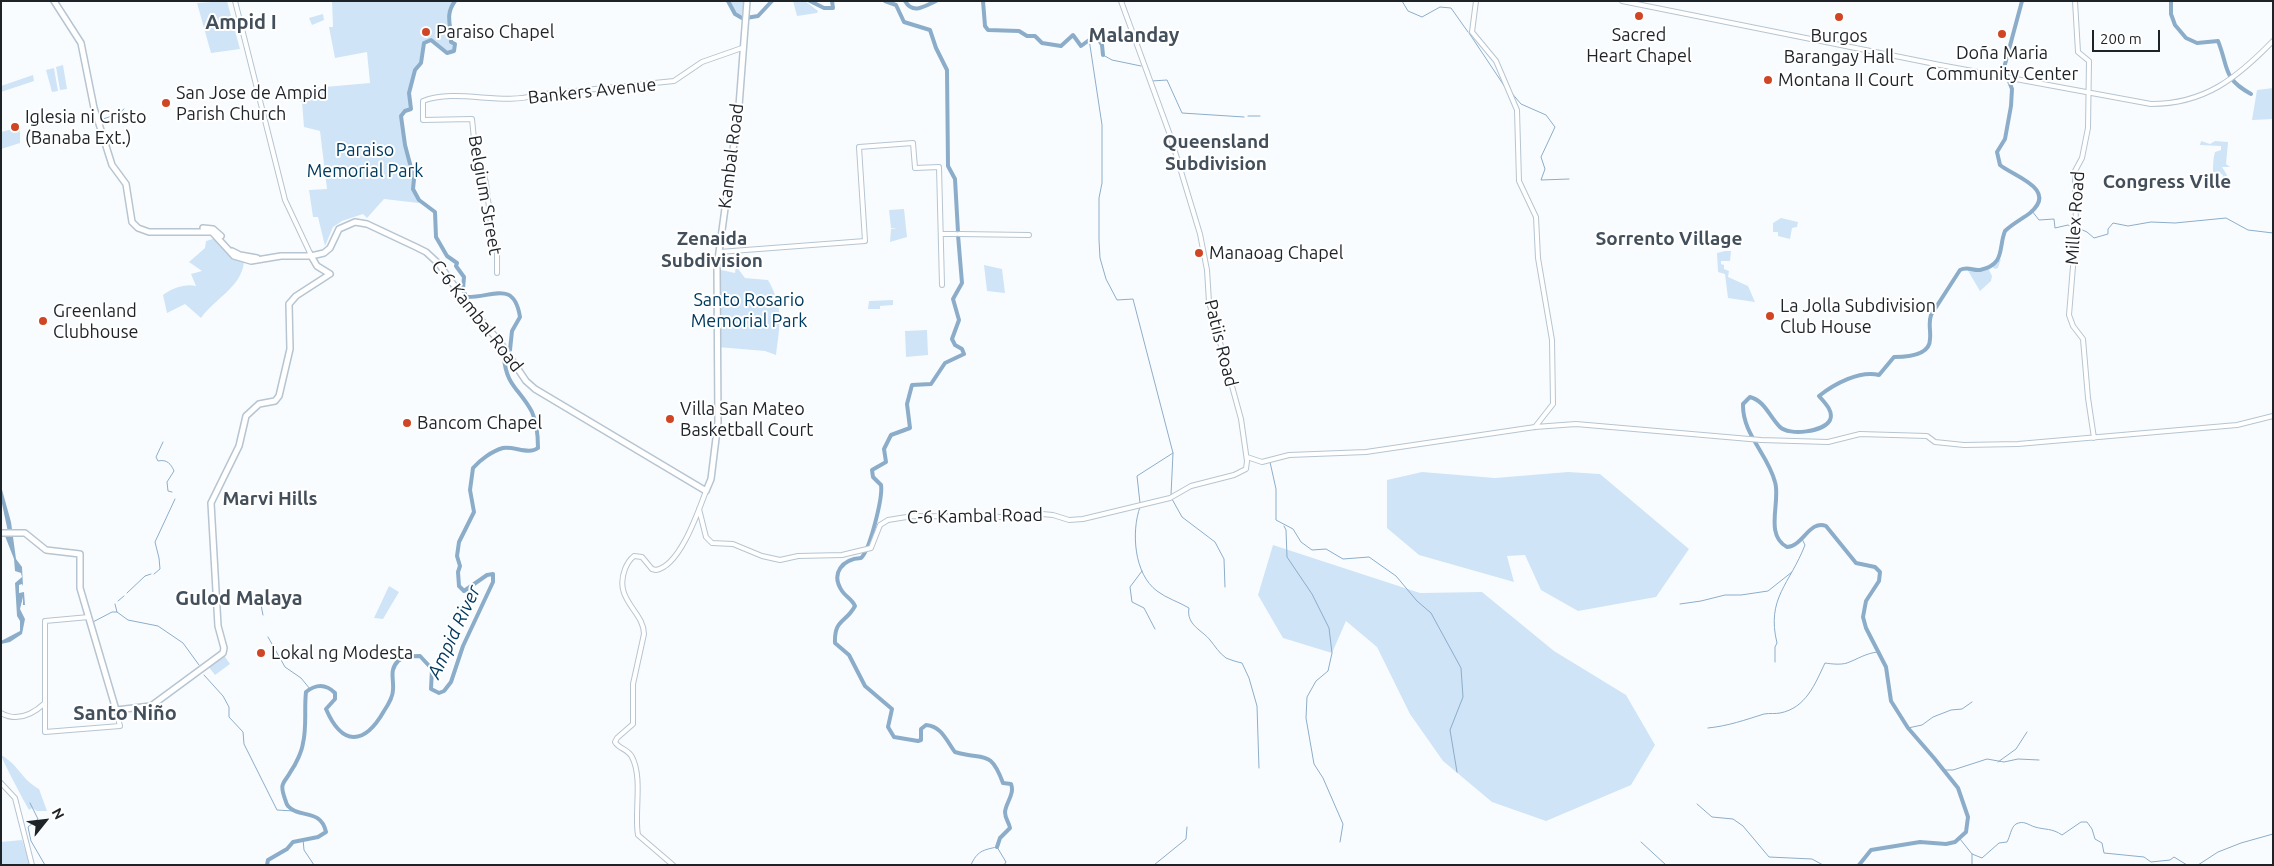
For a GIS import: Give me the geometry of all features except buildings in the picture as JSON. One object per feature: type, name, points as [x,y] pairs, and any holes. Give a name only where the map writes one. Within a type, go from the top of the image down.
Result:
[{"type":"main road","points":[[1,533],[26,534],[49,552],[80,554],[79,580],[116,710],[151,706],[224,652],[218,626],[211,503],[239,446],[246,416],[254,407],[275,401],[279,396],[290,349],[289,304],[296,296],[330,274],[317,266],[310,254],[249,261],[234,256],[212,232],[178,230],[146,232],[138,228],[132,222],[126,184],[112,165],[94,111],[81,42],[55,1]]},
{"type":"main road","name":"Kambal Road","points":[[707,490],[711,479],[718,422],[718,252],[738,114],[747,1]]},
{"type":"main road","name":"C-6 Kambal Road","points":[[310,254],[327,251],[338,230],[355,222],[367,224],[416,247],[437,262],[463,299],[504,346],[535,386],[707,490]]},
{"type":"street","points":[[235,1],[285,200],[310,254]]},
{"type":"street","name":"Patiis Road","points":[[1121,1],[1170,135],[1198,228],[1207,270],[1209,302],[1241,419],[1247,457]]},
{"type":"street","points":[[1476,1],[1472,32],[1496,61],[1517,110],[1517,173],[1536,217],[1538,258],[1552,340],[1553,404],[1535,427]]},
{"type":"street","points":[[1622,1],[2136,103],[2168,104],[2205,94],[2231,79],[2273,41]]},
{"type":"street","name":"Millex Road","points":[[2075,1],[2078,52],[2089,62],[2089,94],[2088,128],[2085,145],[2082,158],[2075,171],[2076,230],[2069,315],[2073,326],[2083,339],[2088,398],[2094,438]]},
{"type":"street","name":"Bankers Avenue","points":[[470,117],[423,120],[423,100],[470,96],[529,98],[536,94],[674,81],[702,62],[742,48]]},
{"type":"street","name":"Belgium Street","points":[[470,117],[476,159],[482,167],[486,183],[493,240],[497,250],[497,273]]},
{"type":"street","points":[[718,252],[865,241],[859,147],[913,143],[914,168],[939,166],[942,285]]},
{"type":"street","points":[[941,234],[1029,235]]},
{"type":"street","points":[[1247,457],[1262,462],[1289,455],[1366,452],[1535,427],[1576,424],[1761,440],[1828,442],[1860,434],[1927,436],[1935,442],[1964,446],[2094,438],[2185,428],[2238,425],[2273,416]]},
{"type":"street","name":"C-6 Kambal Road","points":[[699,509],[704,534],[710,542],[733,544],[771,559],[780,560],[803,556],[836,556],[868,549],[872,546],[881,523],[903,517],[1002,517],[1042,514],[1074,520],[1172,497],[1194,485],[1242,472],[1247,468],[1247,457]]},
{"type":"street","name":"Kambal Road","points":[[673,865],[638,835],[638,793],[633,758],[630,753],[615,742],[633,724],[633,684],[644,634],[643,626],[624,594],[622,579],[628,562],[634,556],[642,557],[652,569],[656,570],[670,562],[684,542],[707,490]]},
{"type":"street","points":[[89,618],[46,620],[46,732],[120,726],[116,710]]},
{"type":"street","points":[[1,713],[10,718],[15,718],[32,713],[45,703]]},
{"type":"street","points":[[1,783],[15,798],[32,865]]},
{"type":"green space","points":[[227,1],[240,49],[211,53],[197,3]]},
{"type":"green space","name":"Paraiso Memorial Park","points":[[332,1],[455,1],[449,16],[451,42],[455,44],[453,53],[447,53],[432,40],[424,43],[421,63],[415,70],[409,93],[411,109],[405,111],[401,116],[405,145],[414,179],[413,189],[419,203],[384,199],[367,218],[363,214],[342,221],[333,227],[325,246],[318,217],[313,217],[309,190],[327,189],[320,131],[304,127],[302,102],[294,98],[293,87],[302,89],[370,83],[367,52],[335,58],[329,27],[333,27]]},
{"type":"green space","points":[[729,1],[744,1],[742,15],[736,14]]},
{"type":"green space","points":[[793,1],[805,1],[818,11],[817,13],[797,16]]},
{"type":"green space","points":[[323,14],[324,20],[312,25],[309,18]]},
{"type":"green space","points":[[63,65],[67,89],[60,90],[56,67]]},
{"type":"green space","points":[[54,68],[58,91],[52,92],[46,70]]},
{"type":"green space","points":[[33,75],[34,81],[1,92],[1,86]]},
{"type":"green space","points":[[2273,88],[2273,119],[2252,120],[2257,90]]},
{"type":"green space","points":[[20,127],[20,143],[1,149],[1,132]]},
{"type":"green space","points":[[2201,141],[2210,144],[2215,141],[2228,142],[2226,164],[2230,167],[2222,167],[2227,175],[2225,182],[2221,183],[2223,175],[2218,172],[2215,186],[2212,189],[2215,172],[2213,172],[2214,155],[2215,152],[2221,150],[2221,146],[2200,145]]},
{"type":"green space","points":[[904,209],[907,237],[890,242],[891,229],[897,228],[891,228],[889,210]]},
{"type":"green space","points":[[1781,218],[1798,222],[1797,227],[1792,228],[1790,239],[1778,236],[1778,232],[1773,232],[1773,223]]},
{"type":"green space","points":[[216,238],[236,259],[244,262],[238,279],[201,318],[185,304],[167,313],[163,295],[178,287],[196,286],[191,274],[202,271],[189,262],[205,248],[206,241]]},
{"type":"green space","points":[[1731,251],[1730,261],[1721,261],[1724,269],[1729,271],[1728,277],[1748,286],[1755,302],[1728,298],[1725,274],[1718,272],[1717,253]]},
{"type":"green space","points":[[2001,259],[1998,268],[1992,267],[1989,270],[1992,276],[1991,281],[1980,291],[1967,269],[1978,272]]},
{"type":"green space","points":[[984,265],[1002,269],[1005,293],[987,291]]},
{"type":"green space","name":"Santo Rosario Memorial Park","points":[[736,266],[745,278],[768,280],[773,290],[777,299],[780,316],[776,355],[765,351],[717,347],[717,269],[735,273]]},
{"type":"green space","points":[[893,300],[893,305],[880,306],[880,309],[868,309],[869,301]]},
{"type":"green space","points":[[927,330],[928,355],[906,357],[905,331]]},
{"type":"green space","points":[[1422,472],[1495,478],[1568,472],[1600,474],[1689,549],[1656,597],[1578,611],[1541,590],[1525,555],[1507,556],[1514,582],[1419,555],[1387,528],[1387,480]]},
{"type":"green space","points":[[1273,545],[1420,593],[1482,592],[1554,651],[1626,695],[1655,745],[1631,785],[1546,821],[1492,802],[1443,761],[1410,714],[1377,647],[1346,621],[1332,653],[1283,638],[1258,595]]},
{"type":"green space","points":[[389,586],[399,592],[383,619],[374,618]]},
{"type":"green space","points":[[223,654],[230,664],[215,675],[208,666]]},
{"type":"green space","points":[[1,755],[39,789],[47,811],[37,811],[32,808],[29,810]]},
{"type":"green space","points":[[22,840],[30,865],[1,865],[1,842]]},
{"type":"shaded area","points":[[1,486],[11,522],[16,559],[22,567],[23,586],[22,584],[19,585],[19,593],[24,592],[25,605],[23,605],[23,597],[20,609],[25,619],[22,634],[10,642],[1,644],[1,641],[20,631],[15,583],[22,577],[21,573],[15,571],[14,559],[5,536],[8,532],[1,499]]},
{"type":"waterway","name":"Ampid River","points":[[267,865],[268,860],[287,849],[293,842],[318,837],[326,832],[320,820],[293,810],[288,806],[282,789],[297,761],[302,746],[305,731],[306,692],[321,686],[335,693],[335,699],[326,709],[339,730],[346,735],[354,737],[361,736],[369,731],[387,706],[393,692],[392,675],[395,664],[398,661],[408,657],[420,656],[432,669],[431,689],[439,693],[444,691],[451,682],[463,646],[493,582],[493,574],[487,575],[464,591],[459,586],[458,572],[460,566],[457,556],[459,542],[474,512],[470,490],[473,468],[487,456],[503,448],[526,451],[538,448],[534,416],[511,381],[505,367],[504,357],[510,350],[512,331],[520,317],[517,305],[513,298],[501,293],[466,297],[463,289],[464,277],[456,266],[457,263],[447,256],[436,237],[435,212],[419,200],[413,189],[414,179],[405,145],[401,116],[405,111],[411,109],[409,93],[415,70],[421,63],[424,43],[431,40],[447,53],[454,51],[455,44],[451,42],[449,16],[455,1]]},
{"type":"waterway","name":"Ampid River","points":[[728,1],[735,14],[742,18]]},
{"type":"waterway","name":"Ampid River","points":[[746,18],[758,16],[772,1]]},
{"type":"waterway","name":"Ampid River","points":[[810,1],[824,8],[833,8],[832,1]]},
{"type":"waterway","points":[[885,1],[896,5],[904,22],[930,30],[936,48],[947,70],[948,166],[955,179],[958,232]]},
{"type":"waterway","name":"Ampid River","points":[[905,1],[912,8],[923,7],[936,1]]},
{"type":"waterway","name":"Ampid River","points":[[983,1],[985,26],[988,30],[1019,31],[1027,36],[1035,36],[1042,43],[1061,46],[1073,35],[1081,46],[1096,35],[1102,45],[1103,55]]},
{"type":"waterway","points":[[1402,1],[1408,11],[1422,17],[1440,7],[1451,8],[1468,32]]},
{"type":"waterway","points":[[1859,865],[1871,850],[1920,842],[1946,844],[1955,842],[1966,832],[1968,817],[1958,788],[1908,728],[1891,701],[1886,667],[1866,628],[1863,617],[1866,601],[1879,581],[1880,572],[1875,567],[1856,563],[1826,526],[1815,526],[1792,546],[1787,547],[1780,542],[1775,526],[1775,482],[1772,472],[1747,425],[1743,404],[1750,397],[1755,399],[1763,405],[1776,423],[1784,430],[1798,432],[1814,430],[1826,424],[1830,420],[1831,413],[1819,396],[1832,387],[1856,376],[1864,374],[1879,375],[1894,357],[1905,357],[1926,349],[1930,339],[1931,315],[1960,270],[1966,268],[1980,270],[1994,264],[2000,255],[2005,231],[2030,213],[2038,204],[2037,190],[2031,184],[2000,165],[1997,152],[2005,139],[2011,106],[2012,89],[2004,68],[2022,1]]},
{"type":"waterway","points":[[2171,1],[2171,14],[2175,25],[2186,38],[2197,43],[2218,41],[2231,77],[2235,83],[2251,94]]},
{"type":"waterway","points":[[1469,33],[1505,87]]},
{"type":"waterway","points":[[1089,39],[1102,125],[1102,183],[1099,198],[1100,258],[1106,279],[1117,300],[1133,299],[1173,453],[1171,495]]},
{"type":"waterway","name":"Ampid River","points":[[1103,55],[1112,60],[1141,66]]},
{"type":"waterway","points":[[1152,81],[1167,80],[1182,113],[1244,117]]},
{"type":"waterway","points":[[1510,91],[1521,104],[1546,115],[1555,127],[1541,157],[1545,169],[1541,180],[1569,179]]},
{"type":"waterway","points":[[103,119],[118,114],[124,109]]},
{"type":"waterway","points":[[1248,116],[1260,116]]},
{"type":"waterway","points":[[2032,211],[2039,220],[2054,219],[2055,228],[2068,225],[2073,227]]},
{"type":"waterway","points":[[2078,228],[2094,238],[2108,234],[2108,229],[2113,223],[2128,226],[2151,222],[2175,223],[2226,218],[2248,230],[2273,233]]},
{"type":"waterway","points":[[958,235],[962,283],[953,299],[959,320],[952,339],[955,345],[962,349],[964,354],[945,363],[931,384],[912,385],[907,404],[910,428],[891,435],[884,449],[886,462],[872,470],[873,477],[881,485],[878,511],[865,553],[861,558],[844,564],[838,573],[837,578],[842,591],[855,606],[836,629],[835,643],[849,655],[865,686],[892,709],[888,727],[894,737],[918,741],[921,740],[921,729],[926,725],[932,726],[944,735],[955,752],[990,760],[1003,783],[1011,784],[1012,791],[1005,812],[1010,828],[1000,838],[997,847]]},
{"type":"waterway","points":[[163,442],[156,457],[158,461],[164,461],[172,466],[174,471],[167,482],[168,491],[172,492]]},
{"type":"waterway","points":[[1140,503],[1137,476],[1173,453]]},
{"type":"waterway","points":[[1270,462],[1276,489],[1276,520],[1293,529],[1301,542],[1312,550],[1326,549],[1343,559],[1369,557],[1396,576],[1417,601],[1431,613],[1461,668],[1463,697],[1450,730],[1457,772]]},
{"type":"waterway","points":[[154,574],[160,569],[155,542],[175,499]]},
{"type":"waterway","points":[[1172,499],[1182,517],[1215,542],[1224,559],[1225,587]]},
{"type":"waterway","points":[[1140,507],[1136,528],[1136,552],[1143,574],[1149,584],[1157,591],[1189,608],[1190,619],[1195,627],[1207,636],[1224,656],[1242,663],[1249,678],[1257,706],[1259,768]]},
{"type":"waterway","points":[[1284,526],[1286,530],[1287,557],[1312,594],[1329,628],[1332,653],[1328,671],[1316,681],[1307,697],[1306,718],[1314,764],[1323,778],[1343,824],[1340,842]]},
{"type":"waterway","points":[[1775,662],[1775,647],[1777,643],[1774,627],[1777,602],[1805,545],[1802,539]]},
{"type":"waterway","points":[[1142,571],[1130,587],[1132,602],[1144,608],[1155,629]]},
{"type":"waterway","points":[[1680,604],[1725,595],[1768,591],[1792,572]]},
{"type":"waterway","points":[[127,593],[145,576],[151,574]]},
{"type":"waterway","points":[[118,601],[124,596]]},
{"type":"waterway","points":[[93,622],[112,612],[117,612],[115,604]]},
{"type":"waterway","points":[[261,605],[263,615]]},
{"type":"waterway","points":[[117,612],[128,620],[158,626],[183,643],[199,665]]},
{"type":"waterway","points":[[268,637],[285,667],[301,678],[310,689]]},
{"type":"waterway","points":[[1708,728],[1764,714],[1789,710],[1803,701],[1825,663],[1844,664],[1878,652]]},
{"type":"waterway","points":[[204,675],[223,696],[229,707],[229,717],[243,732],[244,744],[277,810],[294,811]]},
{"type":"waterway","points":[[1908,728],[1922,725],[1933,717],[1951,710],[1962,709],[1972,702]]},
{"type":"waterway","points":[[1998,762],[2016,749],[2027,732]]},
{"type":"waterway","points":[[1944,770],[1953,770],[1987,759],[2004,762],[2018,759],[2039,760]]},
{"type":"waterway","points":[[30,803],[38,819],[28,827],[31,841],[45,865]]},
{"type":"waterway","points":[[1697,804],[1712,817],[1733,819],[1743,826],[1769,857],[1812,859],[1823,865]]},
{"type":"waterway","points":[[1960,839],[1972,854],[1982,858],[1999,843],[2007,842],[2016,824],[2024,823],[2052,830],[2062,835],[2081,822],[2087,822],[2092,829],[2095,839],[2102,843],[2104,853],[2144,857],[2151,862],[2170,860],[2174,857],[2187,865]]},
{"type":"waterway","points":[[1154,865],[1186,839],[1187,827]]},
{"type":"waterway","points":[[2198,865],[2218,852],[2273,834]]},
{"type":"waterway","points":[[303,839],[304,850],[314,865]]},
{"type":"waterway","points":[[1641,842],[1666,865]]},
{"type":"waterway","points":[[971,865],[981,852],[997,847],[1006,862],[1004,865]]},
{"type":"waterway","points":[[1972,854],[1972,865]]},
{"type":"place","name":"Sacred Heart Chapel","points":[[1639,16]]},
{"type":"place","name":"Burgos Barangay Hall","points":[[1839,17]]},
{"type":"place","name":"Paraiso Chapel","points":[[426,32]]},
{"type":"place","name":"Doña Maria Community Center","points":[[2002,34]]},
{"type":"place","name":"Montana II Court","points":[[1768,80]]},
{"type":"place","name":"San Jose de Ampid Parish Church","points":[[166,103]]},
{"type":"place","name":"Iglesia ni Cristo (Banaba Ext.)","points":[[15,127]]},
{"type":"place","name":"Manaoag Chapel","points":[[1199,253]]},
{"type":"place","name":"La Jolla Subdivision Club House","points":[[1770,316]]},
{"type":"place","name":"Greenland Clubhouse","points":[[43,321]]},
{"type":"place","name":"Villa San Mateo Basketball Court","points":[[670,419]]},
{"type":"place","name":"Bancom Chapel","points":[[407,423]]},
{"type":"place","name":"Lokal ng Modesta","points":[[261,653]]},
{"type":"district","name":"Ampid I","points":[[241,22]]},
{"type":"district","name":"Malanday","points":[[1134,35]]},
{"type":"district","name":"Queensland Subdivision","points":[[1216,153]]},
{"type":"district","name":"Congress Ville","points":[[2167,182]]},
{"type":"district","name":"Sorrento Village","points":[[1669,239]]},
{"type":"district","name":"Zenaida Subdivision","points":[[712,250]]},
{"type":"district","name":"Marvi Hills","points":[[270,499]]},
{"type":"district","name":"Gulod Malaya","points":[[239,598]]},
{"type":"district","name":"Santo Niño","points":[[125,713]]}]
